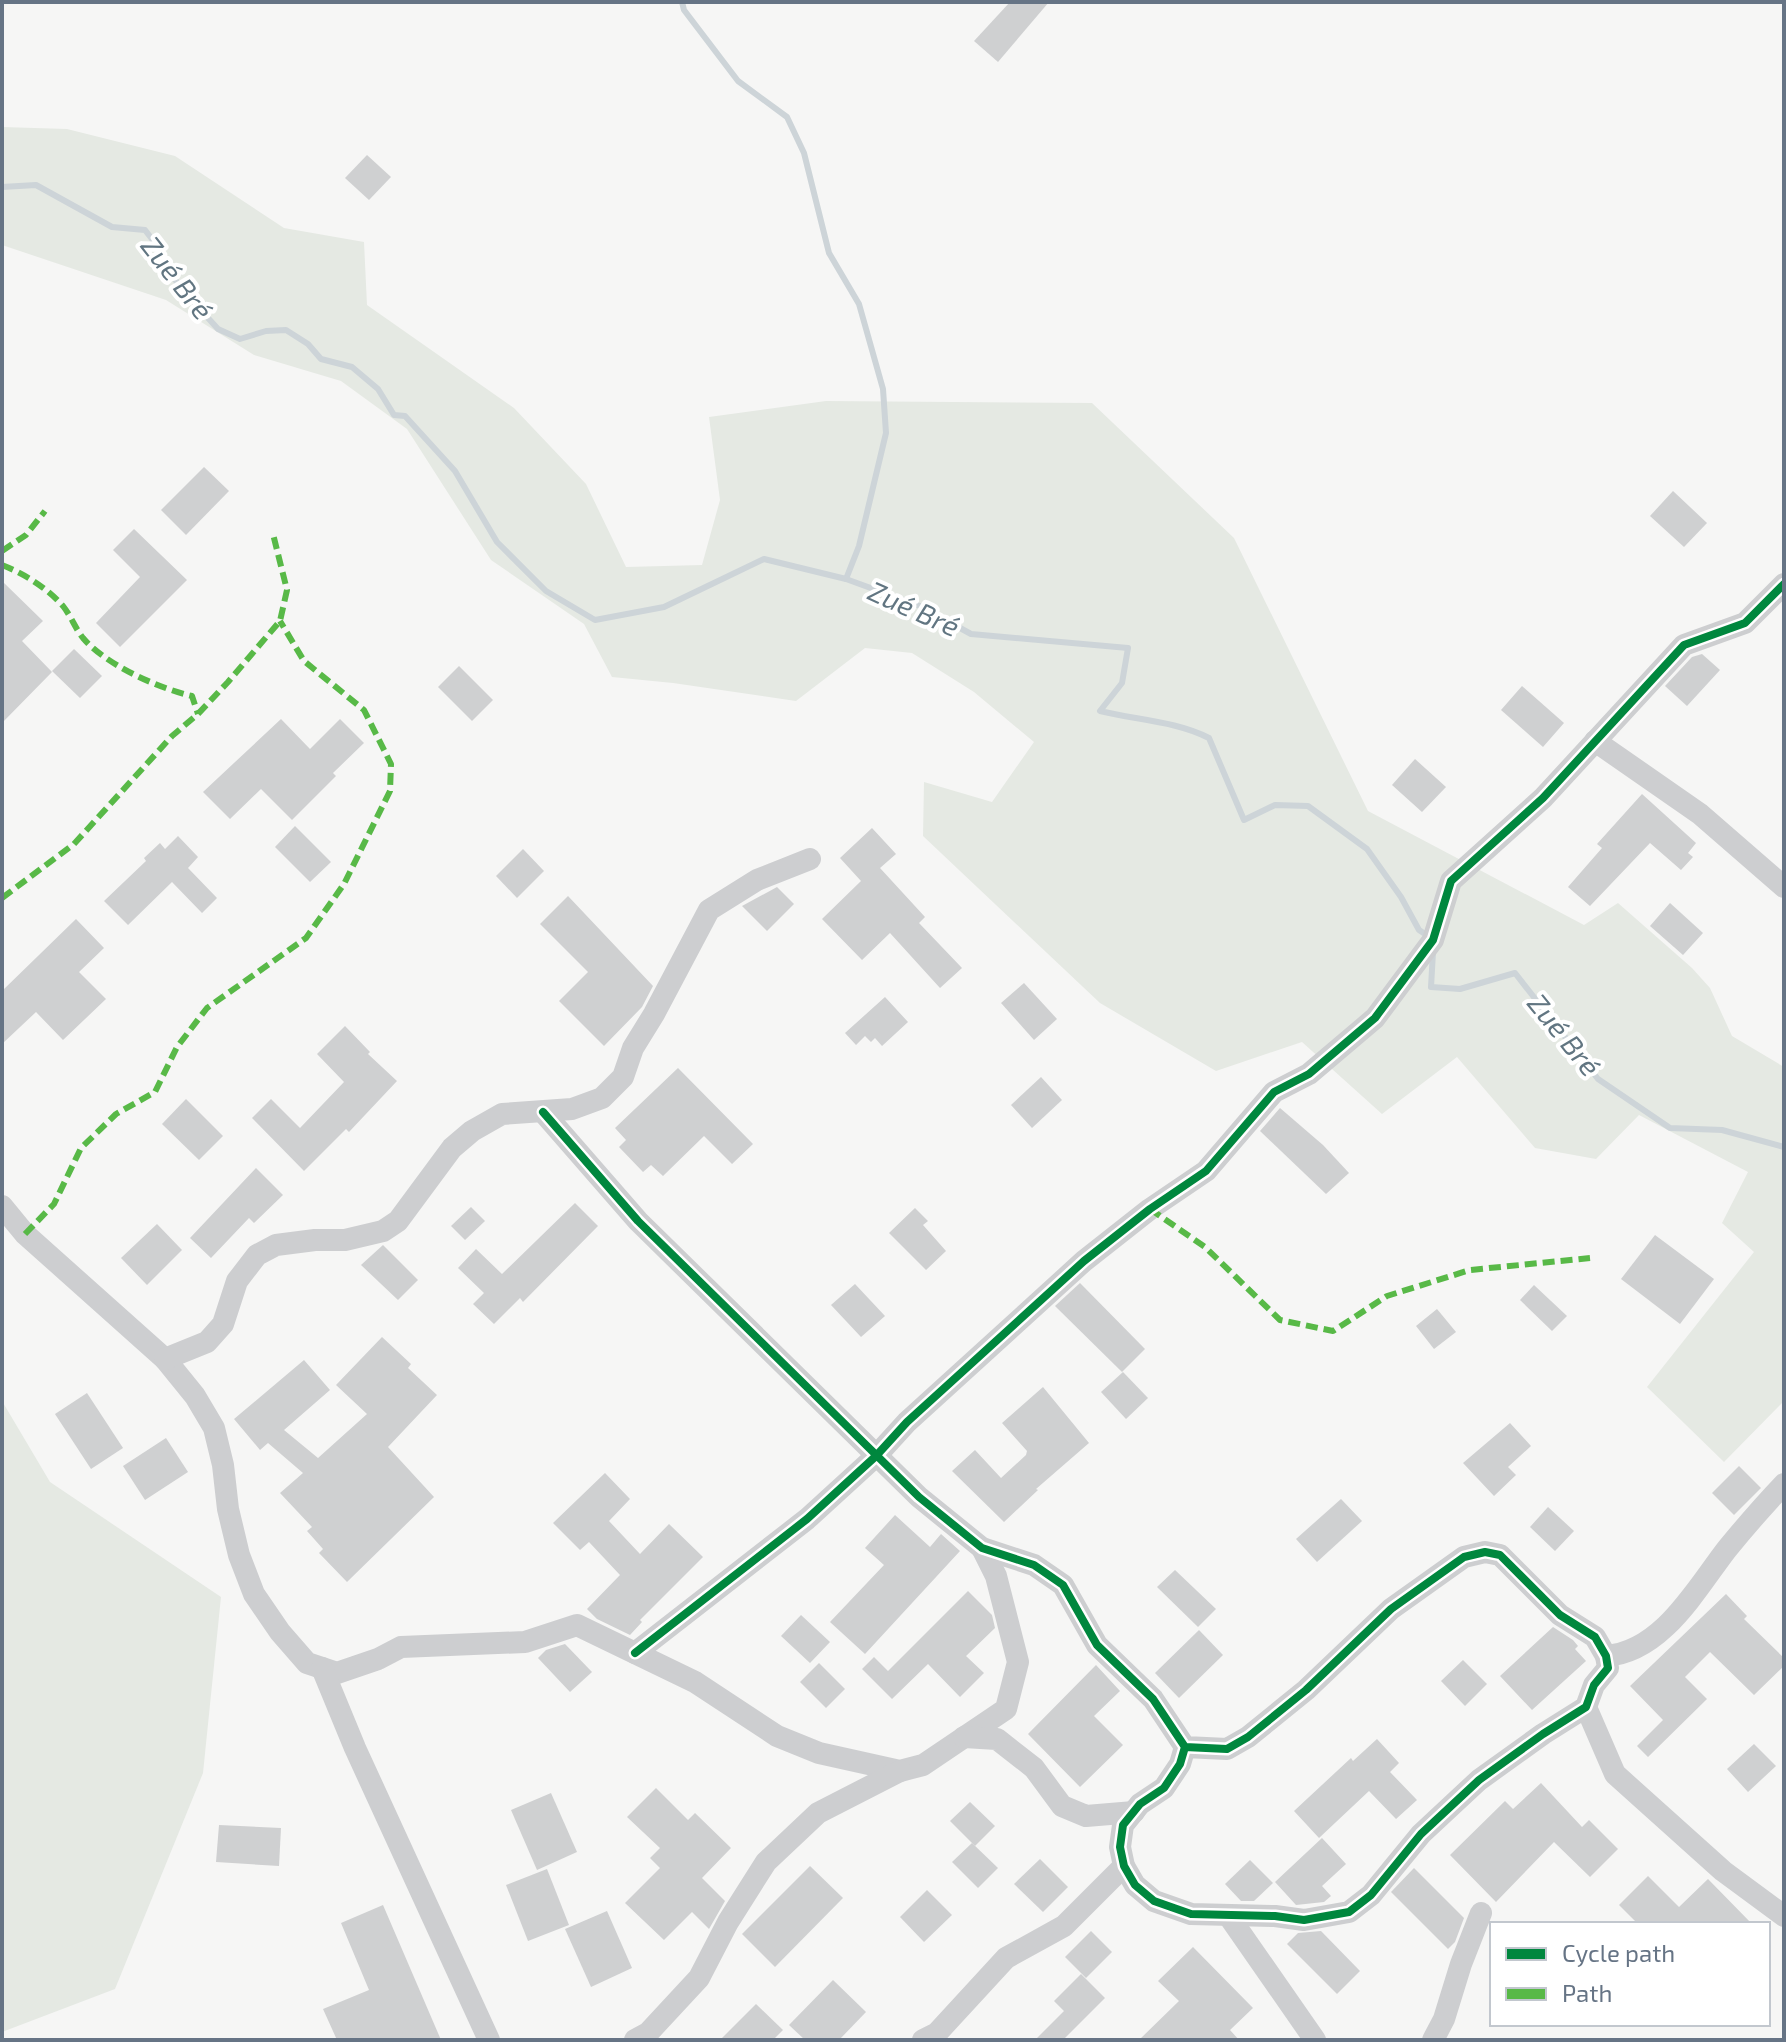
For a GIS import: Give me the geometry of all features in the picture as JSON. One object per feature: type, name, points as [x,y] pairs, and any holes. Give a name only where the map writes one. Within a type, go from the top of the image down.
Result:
[{"type":"street","points":[[635,1653],[807,1519],[876,1456],[907,1422],[1084,1261],[1150,1209],[1206,1171],[1274,1092],[1309,1074],[1375,1018],[1433,940],[1451,881],[1543,798],[1684,645],[1745,623],[1784,584]]},
{"type":"street","points":[[1595,741],[1700,814],[1784,887]]},
{"type":"street","points":[[165,1359],[207,1342],[223,1324],[237,1281],[257,1255],[276,1245],[345,1240],[383,1231],[398,1221],[452,1148],[472,1131],[502,1114],[572,1109],[602,1098],[623,1077],[633,1048],[709,910],[757,880],[810,859]]},
{"type":"street","points":[[543,1112],[638,1221],[919,1497],[982,1548],[1034,1565],[1063,1585],[1097,1645],[1153,1699],[1185,1747]]},
{"type":"street","points":[[2,1206],[25,1234],[165,1359],[195,1396],[214,1428],[223,1465],[231,1524],[254,1594],[280,1632],[307,1663],[337,1673],[378,1659],[401,1647],[525,1642],[577,1625],[695,1682],[777,1736],[819,1753],[900,1771]]},
{"type":"street","points":[[2,1242],[25,1234]]},
{"type":"street","points":[[1606,1656],[1621,1655],[1670,1621],[1784,1484]]},
{"type":"street","points":[[635,2040],[648,2033],[699,1978],[728,1922],[766,1862],[818,1813],[900,1771],[923,1765],[1006,1709],[1018,1662],[996,1576],[982,1548]]},
{"type":"street","points":[[1485,1552],[1500,1555],[1560,1615],[1595,1637],[1606,1656],[1608,1668],[1594,1685],[1586,1707],[1479,1780],[1421,1834],[1371,1895],[1349,1912],[1304,1920],[1191,1914],[1154,1901],[1135,1885],[1124,1866],[1120,1847],[1123,1825],[1140,1804],[1164,1788],[1180,1764],[1185,1747],[1227,1749],[1248,1737],[1306,1690],[1391,1609],[1464,1557],[1474,1554],[1485,1552]]},
{"type":"street","points":[[322,1668],[355,1748],[489,2040]]},
{"type":"street","points":[[1586,1707],[1615,1774],[1723,1871],[1784,1916]]},
{"type":"street","points":[[964,1737],[997,1739],[1034,1768],[1062,1806],[1086,1816],[1134,1812]]},
{"type":"street","points":[[923,2040],[937,2033],[1006,1958],[1064,1926],[1124,1866]]},
{"type":"street","points":[[1434,2040],[1481,1913]]},
{"type":"street","points":[[1228,1915],[1315,2040]]},
{"type":"shaded area","points":[[2,127],[67,129],[175,156],[284,228],[364,242],[367,305],[514,408],[586,484],[626,567],[702,565],[720,500],[709,417],[826,401],[1092,403],[1234,538],[1368,811],[1584,925],[1618,903],[1692,968],[1710,988],[1732,1036],[1784,1067],[1784,1401],[1724,1462],[1647,1387],[1754,1252],[1722,1223],[1748,1172],[1639,1115],[1596,1159],[1535,1148],[1457,1057],[1382,1114],[1302,1042],[1216,1071],[1100,1003],[923,836],[924,782],[992,802],[1034,742],[974,692],[912,653],[865,648],[796,701],[612,677],[584,624],[491,560],[407,429],[341,381],[254,355],[166,300],[2,245]]},
{"type":"shaded area","points":[[2,1401],[50,1482],[221,1597],[203,1773],[115,1989],[2,2032]]},
{"type":"building","points":[[1010,2],[1049,2],[998,62],[974,41]]},
{"type":"building","points":[[367,155],[391,177],[369,200],[345,178]]},
{"type":"building","points":[[204,467],[229,491],[186,535],[161,510]]},
{"type":"building","points":[[1673,491],[1707,523],[1684,547],[1650,516]]},
{"type":"building","points":[[134,529],[187,580],[120,647],[96,623],[140,577],[113,550]]},
{"type":"building","points":[[2,581],[43,621],[22,641],[52,672],[2,723]]},
{"type":"building","points":[[74,649],[102,676],[80,698],[52,671]]},
{"type":"building","points":[[1702,654],[1720,670],[1687,706],[1665,686],[1692,657]]},
{"type":"building","points":[[459,666],[493,700],[472,721],[438,687]]},
{"type":"building","points":[[1522,686],[1564,723],[1543,747],[1501,710]]},
{"type":"building","points":[[281,719],[310,749],[340,719],[364,743],[292,820],[261,789],[230,819],[203,792]]},
{"type":"building","points":[[1415,759],[1446,787],[1422,812],[1392,785]]},
{"type":"building","points":[[1642,794],[1696,843],[1688,853],[1693,857],[1681,870],[1650,843],[1590,906],[1568,887],[1602,848],[1597,844]]},
{"type":"building","points":[[295,826],[331,862],[310,882],[275,847]]},
{"type":"building","points":[[872,828],[896,854],[880,868],[925,917],[919,923],[962,968],[940,988],[890,933],[862,960],[822,919],[861,881],[840,858]]},
{"type":"building","points":[[178,836],[198,857],[188,868],[217,898],[202,913],[172,882],[128,925],[104,901],[146,861],[144,858],[160,843],[165,849]]},
{"type":"building","points":[[523,849],[544,871],[517,898],[496,876]]},
{"type":"building","points":[[777,887],[794,904],[767,931],[742,906]]},
{"type":"building","points":[[568,896],[653,986],[642,1007],[604,1046],[559,1001],[588,972],[540,924]]},
{"type":"building","points":[[1670,903],[1703,933],[1683,955],[1650,926]]},
{"type":"building","points":[[76,919],[104,948],[79,972],[106,999],[63,1040],[36,1012],[2,1044],[2,991]]},
{"type":"building","points":[[1024,983],[1057,1019],[1034,1040],[1001,1003]]},
{"type":"building","points":[[885,997],[908,1022],[882,1046],[875,1038],[871,1042],[865,1036],[856,1045],[845,1033]]},
{"type":"building","points":[[345,1026],[370,1052],[368,1054],[397,1081],[349,1132],[346,1129],[304,1171],[252,1118],[271,1099],[300,1128],[344,1082],[317,1054]]},
{"type":"building","points":[[678,1068],[753,1144],[732,1164],[704,1136],[663,1176],[651,1165],[643,1172],[619,1147],[626,1140],[615,1128]]},
{"type":"building","points":[[1041,1077],[1062,1100],[1032,1128],[1011,1105]]},
{"type":"building","points":[[186,1099],[223,1136],[199,1160],[162,1124]]},
{"type":"building","points":[[1280,1108],[1323,1145],[1349,1173],[1326,1194],[1260,1131]]},
{"type":"building","points":[[256,1168],[283,1195],[254,1223],[249,1218],[211,1258],[190,1238]]},
{"type":"building","points":[[575,1203],[598,1226],[523,1302],[520,1298],[494,1324],[473,1304],[484,1293],[458,1268],[476,1249],[502,1274]]},
{"type":"building","points":[[471,1207],[485,1221],[465,1240],[451,1226]]},
{"type":"building","points":[[915,1208],[928,1221],[923,1225],[946,1251],[926,1270],[889,1233]]},
{"type":"building","points":[[157,1224],[182,1250],[147,1285],[121,1258]]},
{"type":"building","points":[[1655,1235],[1714,1279],[1680,1324],[1621,1279]]},
{"type":"building","points":[[383,1245],[418,1280],[398,1300],[361,1265]]},
{"type":"building","points":[[1080,1283],[1145,1349],[1122,1372],[1055,1306]]},
{"type":"building","points":[[855,1284],[885,1316],[861,1337],[831,1305]]},
{"type":"building","points":[[1534,1285],[1567,1316],[1552,1331],[1520,1300]]},
{"type":"building","points":[[1437,1309],[1456,1332],[1434,1349],[1416,1326]]},
{"type":"building","points":[[382,1337],[411,1364],[408,1368],[437,1395],[388,1447],[434,1497],[347,1582],[319,1553],[323,1549],[307,1531],[312,1527],[280,1493],[303,1473],[268,1443],[260,1450],[234,1419],[304,1360],[330,1390],[284,1430],[318,1458],[367,1414],[336,1385]]},
{"type":"building","points":[[1123,1372],[1148,1398],[1126,1419],[1101,1392]]},
{"type":"building","points":[[1043,1387],[1089,1443],[1004,1522],[952,1471],[975,1450],[1001,1478],[1026,1455],[1027,1451],[1002,1423]]},
{"type":"building","points":[[87,1393],[123,1448],[91,1469],[55,1414]]},
{"type":"building","points":[[1510,1423],[1531,1446],[1508,1467],[1516,1475],[1494,1496],[1463,1463]]},
{"type":"building","points":[[166,1438],[188,1472],[145,1500],[123,1466]]},
{"type":"building","points":[[1739,1466],[1761,1488],[1734,1515],[1712,1493]]},
{"type":"building","points":[[605,1473],[630,1499],[609,1521],[640,1554],[669,1524],[703,1557],[640,1620],[642,1622],[630,1635],[597,1619],[587,1609],[620,1575],[589,1542],[580,1550],[553,1523]]},
{"type":"building","points":[[1341,1499],[1362,1521],[1317,1562],[1296,1539]]},
{"type":"building","points":[[1548,1507],[1574,1531],[1555,1551],[1530,1527]]},
{"type":"building","points":[[895,1515],[930,1547],[941,1534],[960,1551],[865,1654],[830,1622],[884,1565],[865,1548]]},
{"type":"building","points":[[1175,1570],[1216,1609],[1198,1627],[1157,1587]]},
{"type":"building","points":[[968,1591],[992,1615],[995,1628],[966,1656],[984,1673],[960,1697],[928,1664],[892,1699],[862,1669],[874,1657],[888,1671]]},
{"type":"building","points":[[1726,1594],[1747,1616],[1744,1619],[1784,1658],[1784,1666],[1754,1695],[1710,1652],[1685,1677],[1707,1699],[1648,1757],[1637,1746],[1663,1720],[1630,1686]]},
{"type":"building","points":[[801,1615],[830,1642],[810,1663],[781,1636]]},
{"type":"building","points":[[1553,1627],[1573,1640],[1578,1646],[1575,1649],[1586,1661],[1532,1710],[1500,1676]]},
{"type":"building","points":[[1199,1630],[1223,1655],[1179,1698],[1155,1673]]},
{"type":"building","points":[[565,1644],[592,1672],[570,1692],[538,1658],[546,1650]]},
{"type":"building","points":[[1463,1660],[1487,1684],[1465,1706],[1441,1681]]},
{"type":"building","points":[[819,1663],[845,1689],[826,1708],[800,1682]]},
{"type":"building","points":[[1096,1665],[1120,1691],[1094,1716],[1123,1745],[1080,1787],[1028,1734]]},
{"type":"building","points":[[1377,1739],[1399,1763],[1390,1772],[1417,1800],[1396,1819],[1369,1791],[1319,1838],[1294,1811],[1351,1758],[1353,1761]]},
{"type":"building","points":[[1754,1744],[1776,1766],[1748,1792],[1727,1769]]},
{"type":"building","points":[[1541,1783],[1582,1827],[1589,1820],[1618,1849],[1590,1877],[1554,1842],[1496,1902],[1450,1855],[1505,1801],[1513,1809]]},
{"type":"building","points":[[656,1788],[688,1820],[695,1813],[731,1848],[702,1878],[725,1901],[709,1929],[692,1912],[664,1940],[625,1903],[660,1868],[650,1858],[660,1848],[627,1817]]},
{"type":"building","points":[[551,1793],[577,1852],[537,1870],[511,1810]]},
{"type":"building","points":[[970,1802],[995,1826],[975,1846],[950,1821]]},
{"type":"building","points":[[219,1825],[281,1828],[279,1866],[216,1862]]},
{"type":"building","points":[[1322,1838],[1346,1864],[1322,1886],[1331,1896],[1324,1902],[1296,1905],[1275,1882]]},
{"type":"building","points":[[972,1843],[998,1868],[978,1888],[952,1862]]},
{"type":"building","points":[[1040,1859],[1068,1887],[1043,1912],[1014,1884]]},
{"type":"building","points":[[1250,1860],[1273,1883],[1254,1901],[1241,1901],[1225,1884]]},
{"type":"building","points":[[810,1866],[843,1898],[775,1967],[742,1934]]},
{"type":"building","points":[[1414,1868],[1464,1918],[1455,1942],[1448,1949],[1391,1892]]},
{"type":"building","points":[[547,1869],[569,1925],[528,1941],[506,1885]]},
{"type":"building","points":[[1648,1876],[1679,1907],[1708,1879],[1750,1922],[1636,1922],[1619,1905]]},
{"type":"building","points":[[927,1890],[952,1915],[924,1942],[900,1917]]},
{"type":"building","points":[[383,1905],[441,2040],[337,2040],[323,2009],[369,1990],[341,1923]]},
{"type":"building","points":[[607,1911],[632,1968],[591,1987],[565,1929]]},
{"type":"building","points":[[1091,1931],[1112,1952],[1086,1978],[1065,1957]]},
{"type":"building","points":[[1321,1931],[1360,1971],[1337,1994],[1287,1944],[1298,1933]]},
{"type":"building","points":[[1193,1947],[1253,2008],[1230,2030],[1239,2040],[1139,2040],[1179,2001],[1158,1981]]},
{"type":"building","points":[[1081,1974],[1105,1998],[1063,2040],[1035,2040],[1064,2011],[1054,2001]]},
{"type":"building","points":[[833,1980],[866,2012],[839,2040],[805,2040],[789,2025]]},
{"type":"building","points":[[756,2004],[783,2030],[773,2040],[720,2040]]},
{"type":"waterway","points":[[682,2],[684,10],[738,81],[787,117],[804,153],[829,253],[859,304],[883,389],[886,433],[859,546],[846,579]]},
{"type":"waterway","name":"Zué Bré","points":[[2,187],[36,185],[112,227],[145,230],[162,252],[178,285],[218,329],[240,339],[266,331],[286,330],[308,344],[321,359],[352,367],[378,389],[394,415],[405,416],[455,471],[497,542],[546,591],[595,620],[664,607],[764,559],[846,579],[920,606],[971,634],[1128,648],[1122,683],[1100,711],[1170,724],[1209,738],[1244,820],[1275,805],[1308,806],[1367,849],[1401,897],[1419,930],[1428,936]]},
{"type":"waterway","name":"Zué Bré","points":[[1433,952],[1431,987],[1460,989],[1515,973],[1598,1079],[1670,1128],[1722,1130],[1784,1147]]},
{"type":"marked path","points":[[2,551],[26,535],[45,511]]},
{"type":"marked path","points":[[2,898],[74,844],[172,736],[228,682],[280,621],[287,590],[273,534]]},
{"type":"marked path","points":[[2,565],[50,593],[93,648],[149,681],[192,696],[198,714]]},
{"type":"marked path","points":[[25,1234],[54,1204],[81,1148],[116,1114],[155,1092],[177,1047],[207,1008],[306,938],[344,884],[390,791],[391,764],[364,710],[304,661],[280,621]]},
{"type":"marked path","points":[[1150,1209],[1205,1247],[1280,1320],[1333,1331],[1387,1296],[1470,1270],[1590,1258]]},
{"type":"cycle path","points":[[635,1653],[807,1519],[876,1456],[907,1422],[1084,1261],[1150,1209],[1206,1171],[1274,1092],[1309,1074],[1375,1018],[1433,940],[1451,881],[1543,798],[1684,645],[1745,623],[1784,584]]},
{"type":"cycle path","points":[[543,1112],[638,1221],[919,1497],[982,1548],[1034,1565],[1063,1585],[1097,1645],[1153,1699],[1185,1747],[1180,1764],[1164,1788],[1140,1804],[1123,1825],[1120,1847],[1124,1866],[1135,1885],[1154,1901],[1191,1914],[1275,1916],[1304,1920],[1349,1912],[1371,1895],[1421,1834],[1479,1780],[1586,1707],[1594,1685],[1608,1668],[1606,1656],[1595,1637],[1560,1615],[1500,1555],[1485,1552],[1464,1557],[1391,1609],[1306,1690],[1248,1737],[1227,1749],[1185,1747]]}]
